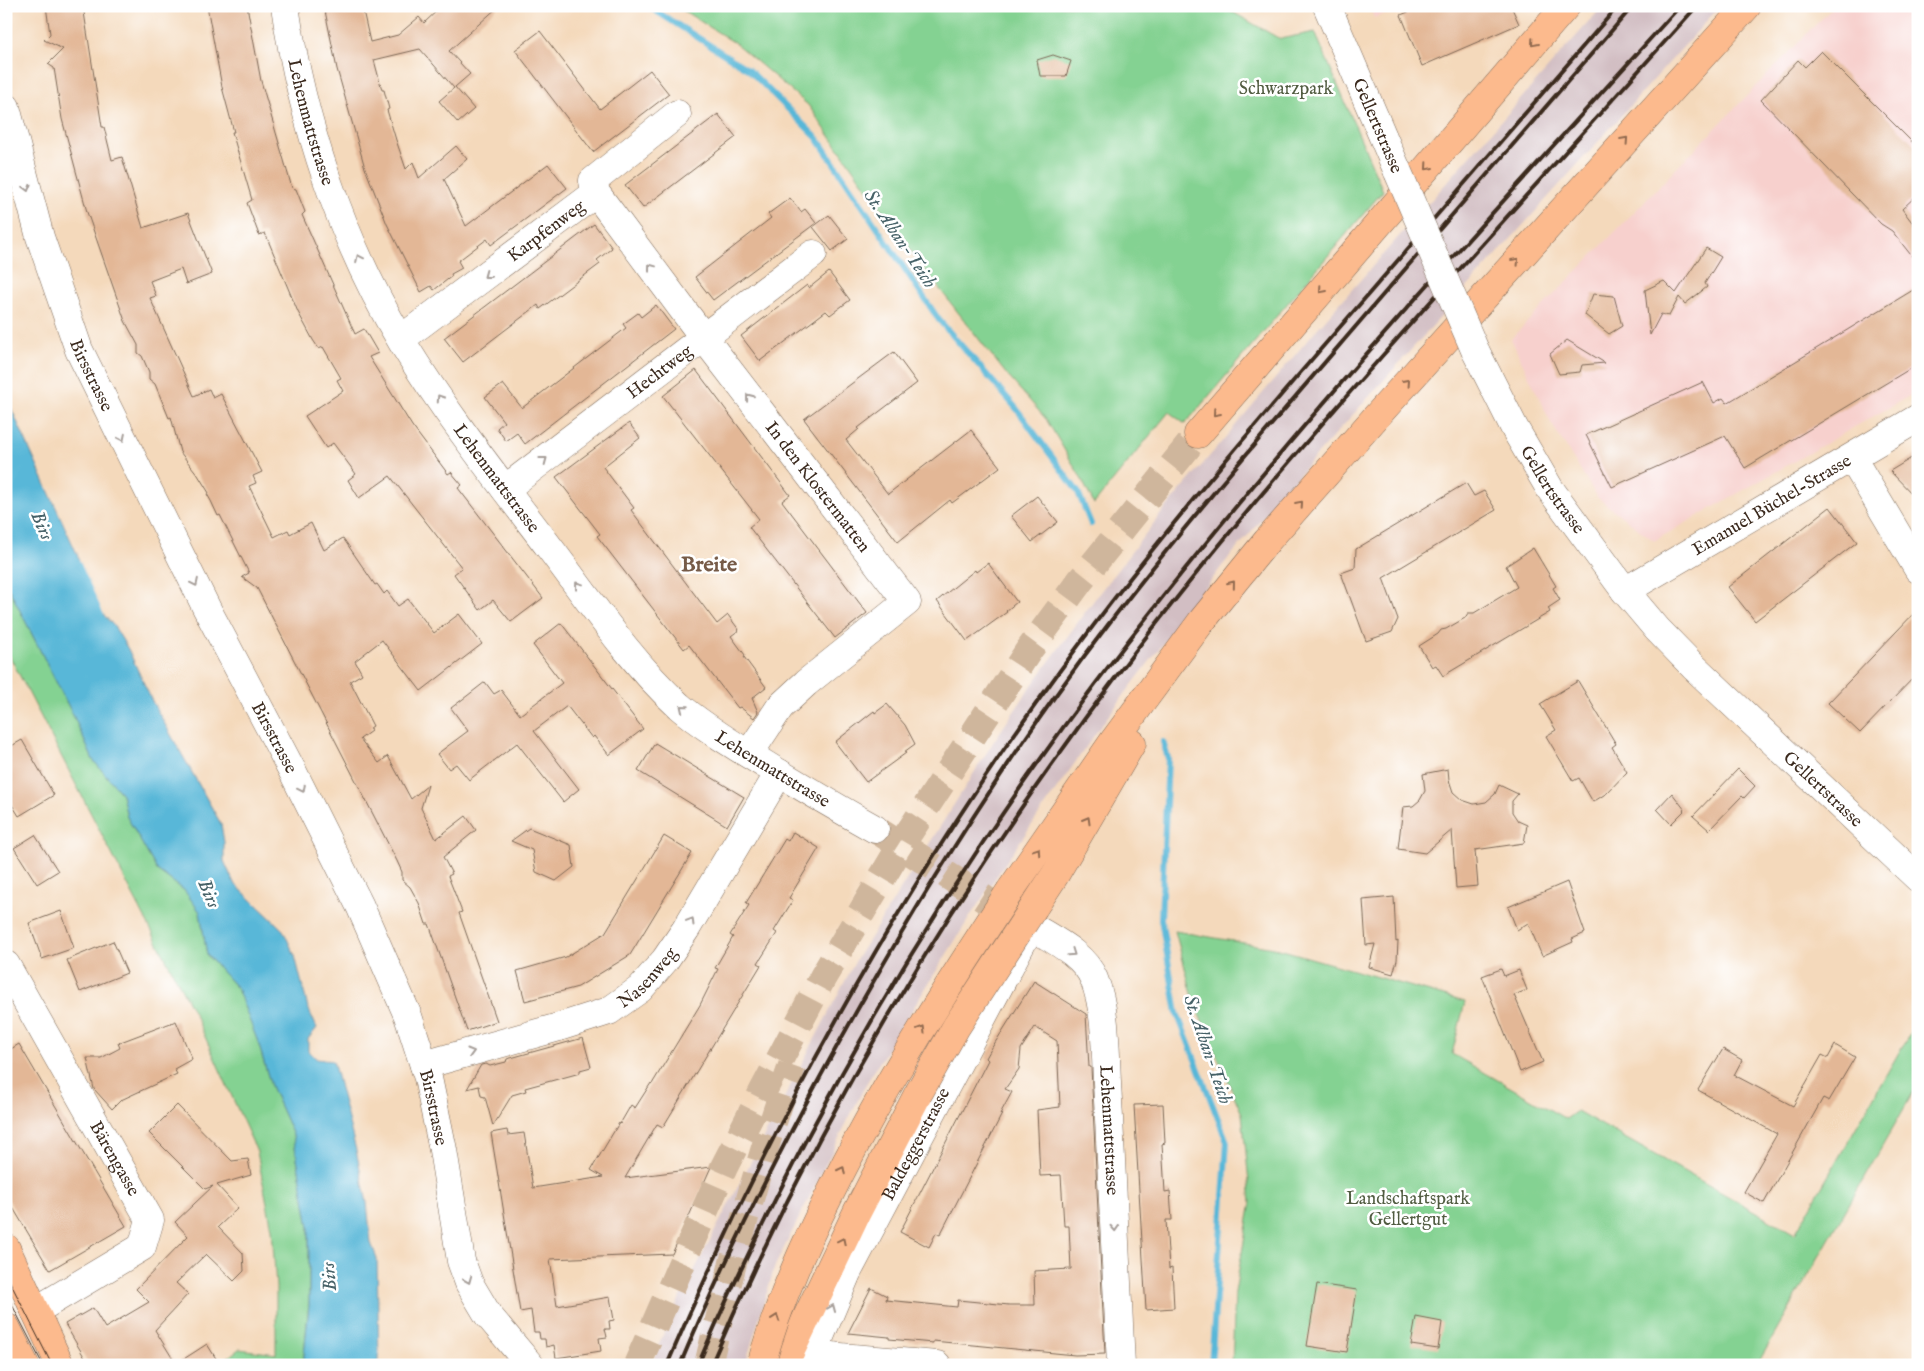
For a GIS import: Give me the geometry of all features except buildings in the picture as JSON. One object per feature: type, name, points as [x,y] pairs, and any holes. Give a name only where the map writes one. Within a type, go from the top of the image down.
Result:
[{"type":"main road","points":[[1198,434],[1566,6]]},
{"type":"main road","points":[[761,1365],[782,1300],[803,1249],[854,1146],[927,1020],[1010,891],[1109,747],[1202,622],[1268,541],[1375,418],[1747,6]]},
{"type":"main road","points":[[784,1365],[853,1220],[918,1094],[956,1027],[1033,917],[1055,875],[1202,622]]},
{"type":"main road","points":[[6,1248],[60,1365]]},
{"type":"main road","points":[[6,1327],[25,1365]]},
{"type":"street","name":"Lehenmattstrasse","points":[[285,6],[292,54],[312,130],[355,251],[401,339],[466,436],[620,640],[680,706],[722,738],[875,829]]},
{"type":"street","name":"Gellertstrasse","points":[[1328,6],[1475,350],[1515,429],[1550,489],[1625,592],[1657,629],[1694,667],[1918,878]]},
{"type":"street","name":"Birsstrasse","points":[[6,107],[40,237],[79,350],[207,609],[293,772],[360,906],[408,1016],[424,1065],[443,1150],[461,1261],[469,1283],[488,1315],[530,1365]]},
{"type":"street","name":"Karpfenweg","points":[[401,339],[596,193],[593,181],[677,114]]},
{"type":"street","name":"In den Klostermatten","points":[[596,193],[704,338],[907,602],[806,683],[780,707],[749,754]]},
{"type":"street","name":"Hechtweg","points":[[505,489],[812,254]]},
{"type":"street","name":"Emanuel Büchel-Strasse","points":[[1625,592],[1918,418]]},
{"type":"street","points":[[1852,458],[1918,569]]},
{"type":"street","name":"Nasenweg","points":[[424,1065],[609,1011],[640,989],[665,960],[686,929],[779,773]]},
{"type":"street","name":"Lehenmattstrasse","points":[[1033,917],[1078,957],[1087,968],[1094,979],[1102,1015],[1112,1169],[1121,1365]]},
{"type":"street","name":"Baldeggerstrasse","points":[[810,1359],[847,1273],[1033,917]]},
{"type":"street","name":"Bärengasse","points":[[6,965],[150,1220],[142,1247],[35,1311]]},
{"type":"street","points":[[810,1359],[840,1358],[937,1365]]},
{"type":"shaded area","points":[[1369,6],[1406,6],[1374,18]]},
{"type":"shaded area","points":[[1603,6],[1720,6],[1305,468],[1222,566],[1100,727],[973,912],[866,1084],[775,1266],[745,1365],[651,1365],[670,1317],[856,960],[994,741],[1032,685],[1097,596],[1164,510],[1317,329]]},
{"type":"shaded area","points":[[1834,6],[1918,6],[1918,391],[1654,541],[1598,498],[1551,423],[1511,339]]},
{"type":"green space","name":"Schwarzpark","points":[[676,6],[1222,6],[1280,39],[1315,32],[1383,191],[1185,424],[1169,412],[1094,504],[1080,476],[1046,419],[1007,375],[921,265],[808,105],[735,43]]},
{"type":"green space","points":[[6,583],[74,717],[93,760],[122,794],[127,817],[157,870],[184,890],[200,912],[207,955],[237,988],[258,1042],[271,1086],[293,1135],[309,1227],[309,1302],[303,1365],[218,1365],[239,1349],[276,1354],[276,1287],[272,1229],[257,1152],[197,1019],[6,649]]},
{"type":"green space","name":"Landschaftspark Gellertgut","points":[[1175,931],[1279,949],[1465,1002],[1452,1054],[1566,1119],[1577,1111],[1795,1234],[1918,1019],[1918,1084],[1757,1365],[1232,1365],[1235,1292],[1251,1202],[1242,1114],[1195,1005]]},
{"type":"water","points":[[6,397],[77,554],[84,578],[57,589],[58,601],[85,595],[114,626],[128,649],[153,703],[221,824],[224,842],[224,861],[234,883],[283,930],[295,956],[308,1008],[317,1028],[308,1039],[308,1051],[317,1059],[333,1061],[356,1150],[367,1203],[371,1243],[377,1258],[379,1365],[303,1365],[309,1305],[309,1227],[293,1135],[271,1086],[258,1042],[237,988],[207,955],[200,912],[184,890],[157,870],[127,817],[122,794],[93,760],[74,717],[6,583]]},
{"type":"waterway","name":"St. Alban-Teich","points":[[648,6],[749,70],[817,138],[939,320],[1016,408],[1078,492],[1091,524]]},
{"type":"waterway","name":"Birs","points":[[6,445],[96,643]]},
{"type":"waterway","name":"St. Alban-Teich","points":[[1163,742],[1168,758],[1161,919],[1177,1013],[1227,1142],[1211,1365]]},
{"type":"tunnel","points":[[637,1365],[724,1167],[823,977],[908,834],[1029,650],[1080,581],[1198,434]]},
{"type":"tunnel","points":[[875,829],[986,900],[1031,926]]},
{"type":"tunnel","points":[[708,1365],[756,1177],[792,1066]]},
{"type":"tram line","points":[[6,1274],[52,1365]]},
{"type":"tram line","points":[[6,1293],[43,1365]]},
{"type":"railway","points":[[667,1365],[747,1191],[837,1019],[885,935],[988,772],[1080,643],[1197,495],[1618,6]]},
{"type":"railway","points":[[680,1365],[742,1227],[835,1049],[946,859],[1040,717],[1107,626],[1205,503],[1633,6]]},
{"type":"railway","points":[[698,1365],[765,1220],[846,1065],[928,927],[972,859],[1063,727],[1111,663],[1223,522],[1350,372],[1680,6]]},
{"type":"railway","points":[[711,1365],[753,1272],[845,1091],[949,916],[1005,831],[1064,748],[1163,615],[1245,514],[1415,319],[1697,6]]},
{"type":"district","name":"Breite","points":[[709,563]]}]
